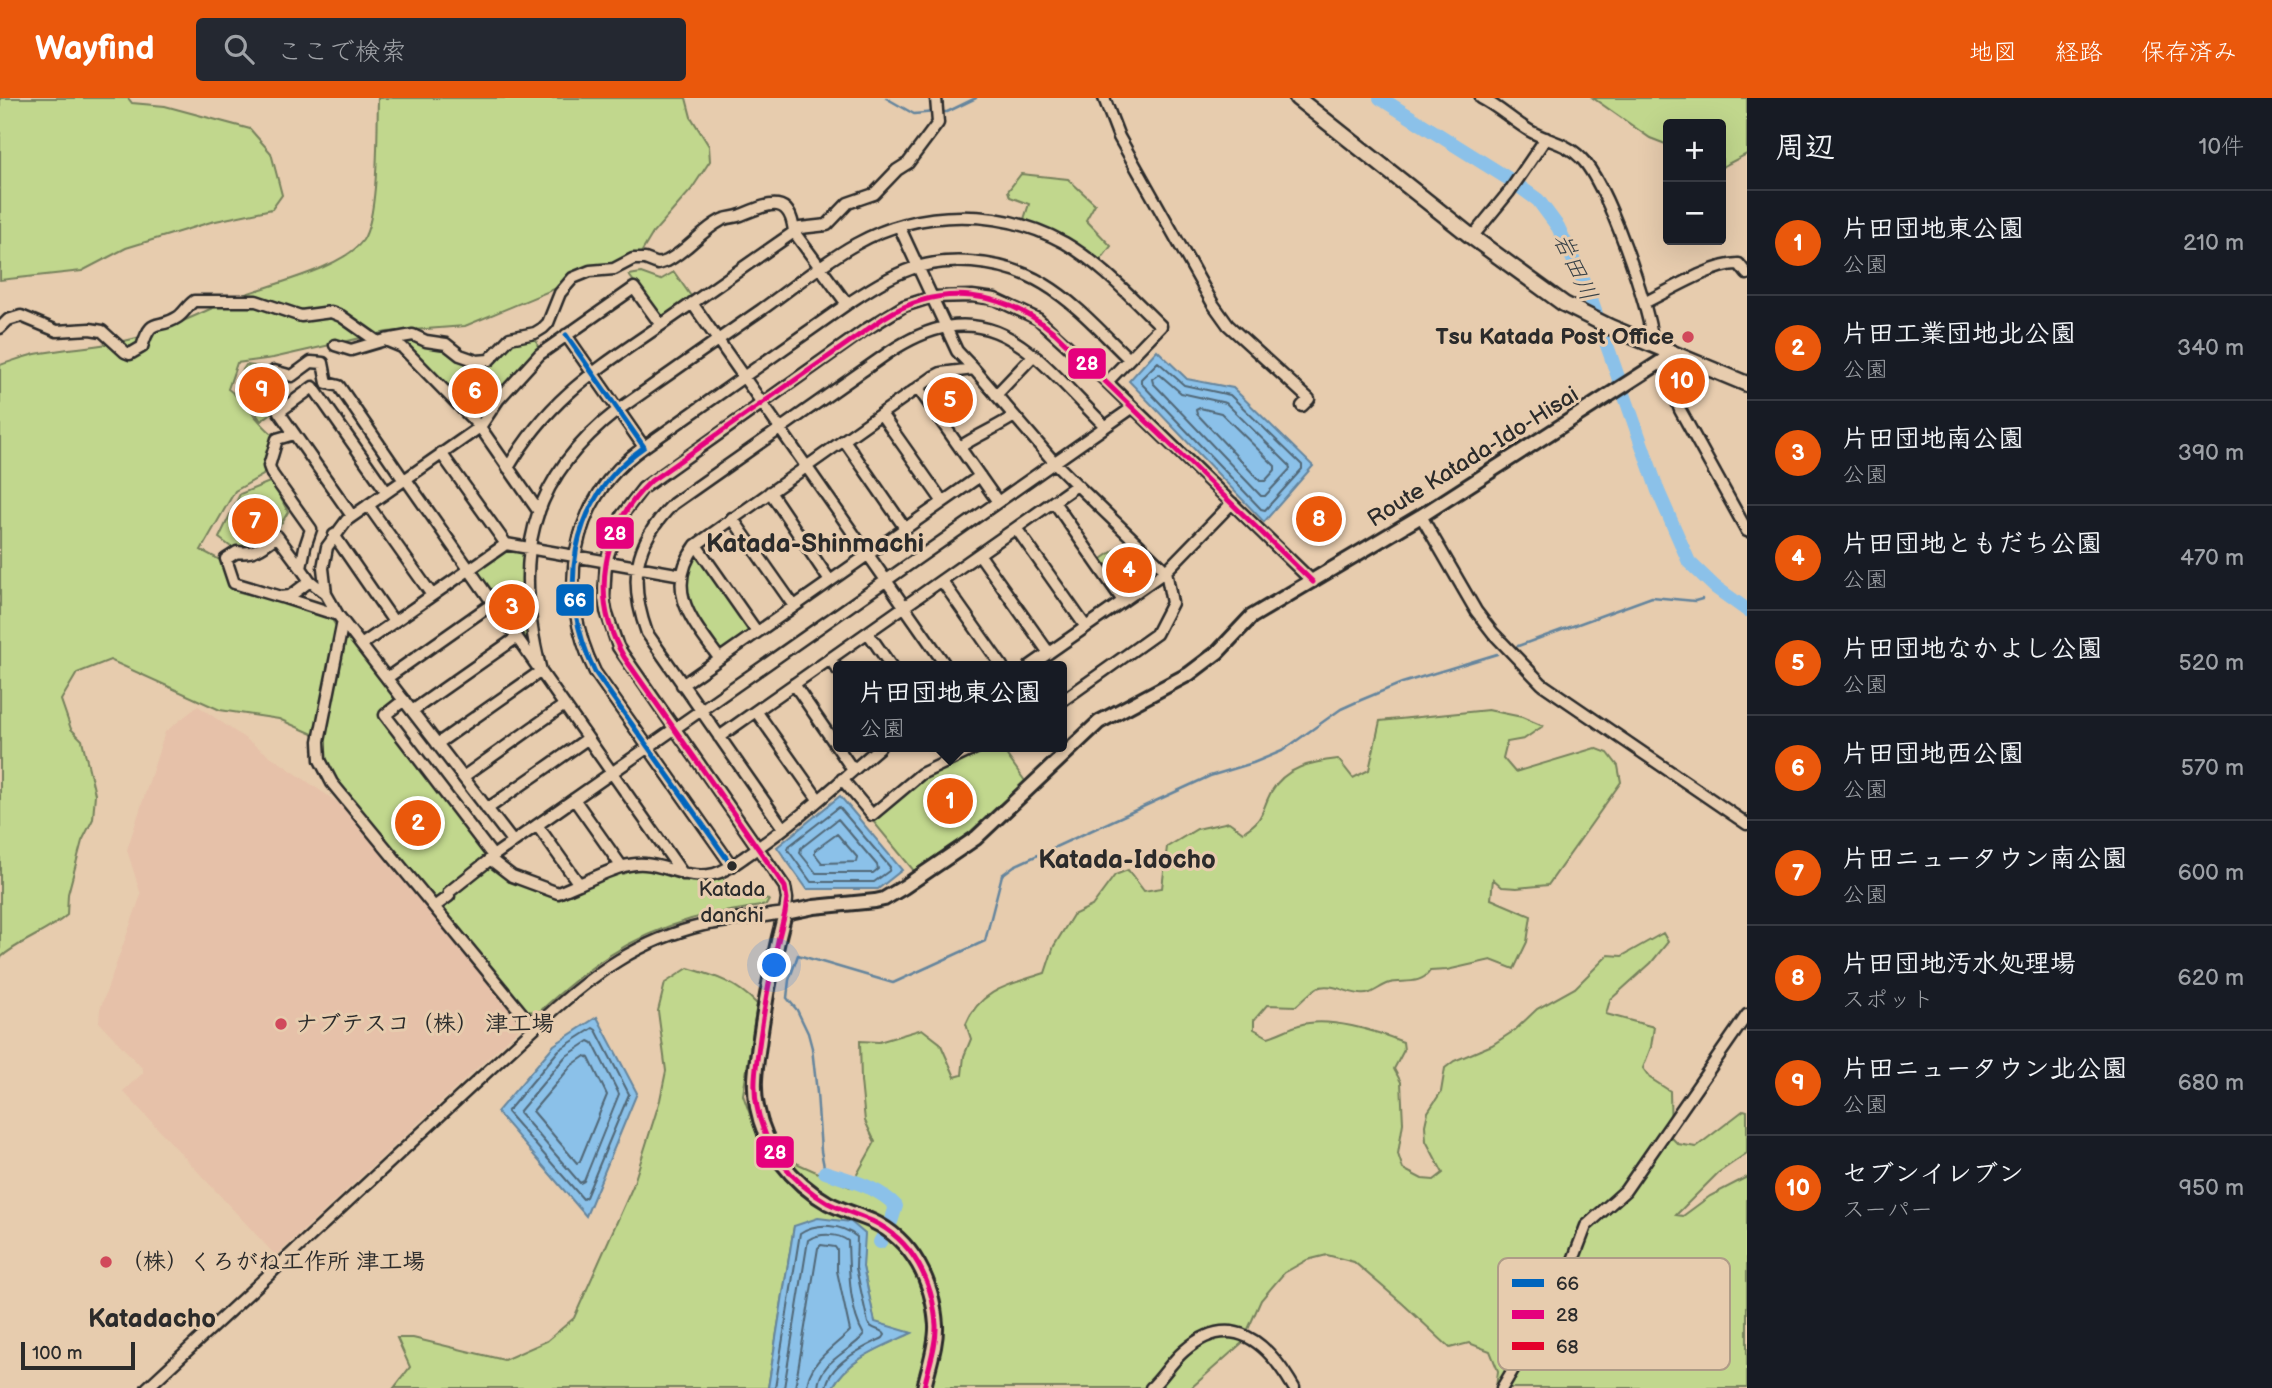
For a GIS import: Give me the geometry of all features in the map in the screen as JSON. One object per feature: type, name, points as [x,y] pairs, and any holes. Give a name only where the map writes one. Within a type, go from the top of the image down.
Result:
[{"type":"highway","points":[[1297,98],[1527,279],[1585,315],[1653,345],[1667,357],[1747,384]]},
{"type":"main road","name":"Route Katada-Ido-Hisai","points":[[785,913],[814,906],[875,901],[884,899],[904,887],[976,838],[1099,722],[1189,674],[1219,652],[1251,617],[1421,516],[1667,357]]},
{"type":"main road","points":[[785,913],[765,1006],[756,1070],[755,1096],[761,1124],[776,1156],[792,1177],[829,1203],[889,1232],[907,1247],[916,1259],[931,1293],[936,1328],[924,1388]]},
{"type":"street","points":[[1104,98],[1119,137],[1213,304],[1228,325],[1308,399],[1302,406]]},
{"type":"street","points":[[1481,98],[1517,123],[1574,151],[1593,171],[1644,303],[1653,345]]},
{"type":"street","points":[[509,468],[531,432],[552,408],[592,372],[800,228],[827,225],[848,203],[874,194],[897,170],[908,163],[932,132],[937,123],[937,108]]},
{"type":"street","points":[[1472,237],[1511,189],[1546,138]]},
{"type":"street","points":[[335,345],[351,350],[413,335],[426,341],[446,344],[460,355],[477,361],[489,360],[513,337],[535,333],[543,328],[548,323],[563,289],[576,277],[590,271],[614,269],[633,259],[645,259],[658,264],[667,261],[720,220],[741,215],[763,205],[775,204],[785,209],[793,223],[794,232],[847,304]]},
{"type":"street","points":[[541,671],[527,594],[529,548],[539,512],[564,464],[589,434],[618,411],[855,244],[899,226],[948,217],[985,218],[1031,228],[1065,243],[1094,263],[1161,326],[1107,382]]},
{"type":"street","points":[[899,226],[957,351],[1054,462],[1166,571],[1172,591],[1172,603],[1156,634],[1067,697]]},
{"type":"street","points":[[732,866],[595,672],[585,651],[577,628],[573,603],[575,556],[586,519],[598,495],[622,465],[644,447],[847,304],[882,282],[918,267],[966,262],[992,265],[1042,282],[1066,300],[1129,359]]},
{"type":"street","points":[[1644,303],[1714,269],[1739,264],[1747,274]]},
{"type":"street","points":[[513,842],[340,618],[326,594],[323,577],[327,547],[352,516],[480,427],[498,400],[527,367],[566,335],[634,288],[660,325]]},
{"type":"street","points":[[147,1388],[596,973],[649,943],[704,925],[785,913],[785,887],[614,638],[604,598],[606,561],[622,514],[643,488],[884,317],[904,306],[932,297],[972,296],[995,299],[1038,319],[1107,382],[1313,582]]},
{"type":"street","points":[[0,328],[8,320],[21,316],[57,331],[99,330],[130,354],[142,347],[146,332],[150,328],[179,317],[191,302],[199,300],[256,302],[301,316],[334,313],[382,341],[402,347],[480,427],[539,512]]},
{"type":"street","points":[[692,303],[943,661]]},
{"type":"street","points":[[783,828],[660,653],[642,620],[638,608],[638,567],[640,554],[651,530],[673,504],[903,343],[927,331],[945,326],[976,326],[1015,340],[1034,355],[1105,426]]},
{"type":"street","points":[[566,335],[644,447]]},
{"type":"street","points":[[996,395],[1034,355]]},
{"type":"street","points":[[1667,357],[1679,410],[1747,531]]},
{"type":"street","points":[[274,371],[292,376],[310,362],[323,363],[327,383],[339,386],[682,874]]},
{"type":"street","points":[[719,659],[686,609],[682,593],[682,575],[686,561],[696,545],[941,373],[974,369]]},
{"type":"street","points":[[352,516],[279,412],[313,387],[386,491]]},
{"type":"street","points":[[918,388],[998,502]]},
{"type":"street","points":[[434,906],[513,842],[1132,408]]},
{"type":"street","points":[[881,414],[943,502]]},
{"type":"street","points":[[960,447],[978,435],[996,429],[1014,416]]},
{"type":"street","points":[[294,434],[277,439],[269,466],[311,529],[301,568]]},
{"type":"street","points":[[844,440],[905,528]]},
{"type":"street","points":[[442,453],[506,544]]},
{"type":"street","points":[[682,685],[980,476]]},
{"type":"street","points":[[719,737],[1077,485]]},
{"type":"street","points":[[770,492],[830,581]]},
{"type":"street","points":[[1054,502],[1123,601]]},
{"type":"street","points":[[1037,661],[1166,571],[1233,503]]},
{"type":"street","points":[[368,505],[432,595]]},
{"type":"street","points":[[1421,516],[1475,611],[1542,684],[1747,824]]},
{"type":"street","points":[[732,519],[794,606]]},
{"type":"street","points":[[1016,528],[1086,627]]},
{"type":"street","points":[[334,535],[394,622]]},
{"type":"street","points":[[326,594],[310,581],[277,536],[257,551],[237,552],[226,559],[234,583],[340,618]]},
{"type":"street","points":[[361,645],[506,544],[682,575]]},
{"type":"street","points":[[696,545],[757,632]]},
{"type":"street","points":[[979,554],[1049,653]]},
{"type":"street","points":[[281,597],[290,596],[310,581]]},
{"type":"street","points":[[942,581],[998,661]]},
{"type":"street","points":[[387,678],[492,604]]},
{"type":"street","points":[[340,618],[319,741],[320,760],[332,783],[534,1028]]},
{"type":"street","points":[[868,633],[888,661]]},
{"type":"street","points":[[412,711],[516,638]]},
{"type":"street","points":[[830,659],[833,663]]},
{"type":"street","points":[[437,744],[541,671]]},
{"type":"street","points":[[794,684],[833,740]]},
{"type":"street","points":[[404,700],[385,715],[491,858],[512,876],[558,893],[622,867],[648,864],[682,874],[708,875],[724,871],[758,848],[874,752]]},
{"type":"street","points":[[463,777],[563,706]]},
{"type":"street","points":[[756,711],[818,799]]},
{"type":"street","points":[[487,809],[587,739]]},
{"type":"street","points":[[841,752],[853,769]]},
{"type":"street","points":[[842,779],[872,815],[922,774],[968,752]]},
{"type":"street","points":[[574,799],[622,867]]},
{"type":"street","points":[[537,825],[579,884]]},
{"type":"street","points":[[1574,1258],[1586,1226],[1625,1191],[1747,1015]]},
{"type":"street","points":[[1151,1388],[1193,1343],[1219,1331],[1231,1331],[1239,1332],[1273,1357],[1294,1388]]},
{"type":"street","points":[[1502,1388],[1513,1370]]},
{"type":"shaded area","points":[[198,706],[350,811],[520,1018],[518,1030],[276,1256],[123,1091],[143,1073],[143,1069],[99,1022],[100,1009],[141,895],[127,850],[165,732]]},
{"type":"green space","points":[[0,98],[128,98],[132,103],[165,106],[250,129],[271,153],[282,195],[272,209],[211,222],[126,248],[82,271],[0,280]]},
{"type":"green space","points":[[378,98],[686,98],[691,117],[709,146],[710,161],[691,190],[653,233],[641,253],[465,326],[387,332],[273,358],[237,363],[228,389],[276,437],[263,475],[235,491],[201,550],[226,563],[227,582],[236,591],[329,615],[343,637],[345,629],[397,696],[396,702],[382,713],[487,852],[493,865],[558,896],[631,869],[652,869],[695,880],[722,876],[733,894],[769,900],[766,905],[700,917],[647,935],[591,968],[539,1012],[526,1011],[333,778],[324,754],[324,739],[279,719],[220,710],[110,660],[77,673],[61,700],[71,729],[82,740],[95,794],[93,819],[82,841],[68,894],[67,915],[0,958],[0,365],[36,354],[115,343],[153,333],[243,295],[325,266],[354,250],[363,240],[368,228],[375,193]]},
{"type":"green space","points":[[1593,98],[1747,98],[1747,154],[1726,165],[1726,119],[1663,119],[1663,143],[1650,138]]},
{"type":"green space","points":[[1021,174],[1068,179],[1095,204],[1086,220],[1111,246],[1099,262],[1023,222],[1029,204],[1010,197],[1008,191]]},
{"type":"green space","points":[[674,272],[693,299],[662,320],[629,275],[641,273],[660,280]]},
{"type":"green space","points":[[535,335],[539,351],[514,374],[482,417],[476,419],[393,340],[427,341],[448,348],[478,364],[513,339]]},
{"type":"green space","points":[[246,365],[273,368],[272,373],[290,399],[261,421],[235,382]]},
{"type":"green space","points":[[951,376],[974,409],[950,426],[925,391],[926,387],[942,377]]},
{"type":"green space","points":[[272,481],[288,512],[267,539],[254,546],[235,550],[219,538],[240,494]]},
{"type":"green space","points":[[1126,542],[1153,568],[1154,573],[1126,594],[1121,593],[1099,561]]},
{"type":"green space","points":[[506,548],[522,551],[525,556],[523,593],[530,641],[526,644],[476,575],[477,569]]},
{"type":"green space","points":[[699,555],[750,628],[749,633],[724,651],[718,651],[702,628],[688,596],[687,585],[693,557]]},
{"type":"green space","points":[[1488,710],[1522,717],[1543,726],[1524,739],[1507,742],[1503,758],[1515,772],[1595,748],[1608,753],[1618,766],[1621,782],[1548,885],[1502,887],[1493,879],[1491,899],[1531,916],[1527,942],[1514,969],[1491,960],[1430,971],[1417,980],[1390,983],[1364,994],[1322,986],[1296,1006],[1267,1005],[1254,1020],[1254,1029],[1268,1037],[1299,1025],[1324,1022],[1366,1029],[1403,1042],[1404,1050],[1394,1069],[1401,1082],[1403,1123],[1398,1154],[1403,1169],[1422,1179],[1434,1180],[1443,1173],[1426,1141],[1425,1125],[1428,1112],[1441,1092],[1445,1068],[1454,1061],[1492,1045],[1515,1030],[1537,1009],[1575,988],[1608,955],[1622,956],[1663,933],[1668,942],[1651,963],[1610,1000],[1606,1014],[1654,1027],[1651,1047],[1643,1068],[1650,1078],[1670,1091],[1671,1137],[1678,1144],[1696,1147],[1744,1110],[1747,1111],[1747,1153],[1718,1173],[1676,1215],[1683,1216],[1710,1196],[1747,1177],[1747,1388],[1496,1388],[1498,1371],[1490,1351],[1469,1343],[1450,1348],[1354,1262],[1327,1255],[1307,1260],[1284,1273],[1261,1300],[1242,1343],[1191,1388],[832,1388],[857,1361],[911,1333],[875,1323],[863,1267],[864,1234],[794,1226],[768,1388],[394,1388],[410,1367],[397,1338],[413,1338],[504,1360],[547,1341],[574,1318],[633,1186],[660,1100],[666,1071],[658,1011],[665,983],[688,968],[726,981],[757,1004],[743,1095],[764,1154],[794,1162],[850,1187],[875,1142],[865,1121],[860,1041],[879,1042],[922,1029],[940,1043],[955,1077],[962,1075],[964,1056],[971,1039],[966,1024],[972,1012],[988,995],[1045,973],[1054,946],[1073,915],[1092,906],[1115,875],[1128,870],[1144,891],[1162,888],[1167,847],[1197,829],[1229,822],[1243,832],[1259,819],[1271,792],[1291,771],[1309,764],[1338,759],[1353,778],[1369,770],[1380,721]]},
{"type":"green space","points":[[976,752],[1005,752],[1025,781],[969,833],[914,871],[872,820],[924,777]]},
{"type":"water","points":[[1157,350],[1187,379],[1233,388],[1313,466],[1264,522],[1129,381]]},
{"type":"water","points":[[840,796],[902,870],[878,889],[807,889],[777,847]]},
{"type":"water","points":[[597,1017],[637,1093],[586,1216],[497,1112],[554,1045]]},
{"type":"water","points":[[818,1218],[851,1222],[865,1234],[863,1267],[875,1322],[912,1333],[857,1361],[832,1388],[768,1388],[794,1226]]},
{"type":"waterway","points":[[886,98],[914,114],[935,112]]},
{"type":"waterway","points":[[941,112],[947,112],[976,98]]},
{"type":"waterway","name":"岩田川","points":[[1380,98],[1538,200],[1558,227],[1589,294],[1658,491],[1689,562],[1715,587],[1747,610]]},
{"type":"waterway","points":[[1518,646],[1652,597],[1695,601],[1702,599]]},
{"type":"waterway","points":[[825,1172],[812,1048],[797,1010],[787,998],[789,980],[798,955],[893,983],[985,941],[1002,875],[1014,866],[1210,776],[1282,751],[1341,709],[1361,700],[1402,683],[1497,654]]},
{"type":"waterway","points":[[825,1172],[863,1185],[889,1199],[896,1206],[891,1222]]},
{"type":"waterway","points":[[880,1242],[884,1235]]},
{"type":"transit line","name":"28","points":[[924,1388],[934,1348],[936,1325],[931,1293],[918,1264],[899,1239],[886,1229],[828,1203],[802,1185],[773,1150],[761,1122],[755,1090],[756,1072],[768,991],[785,913],[785,887],[624,657],[613,634],[604,588],[606,564],[621,520],[634,499],[651,481],[885,317],[928,299],[972,296],[1015,308],[1055,333],[1313,582]]},
{"type":"transit line","name":"66","points":[[566,335],[644,447],[618,469],[599,493],[585,521],[576,550],[573,580],[583,642],[595,672],[732,866]]},
{"type":"place","name":"Tsu Katada Post Office","points":[[1688,337]]},
{"type":"place","name":"セブンイレブン","points":[[1682,381]]},
{"type":"place","name":"片田ニュータウン北公園","points":[[262,390]]},
{"type":"place","name":"片田団地西公園","points":[[475,391]]},
{"type":"place","name":"片田団地なかよし公園","points":[[950,400]]},
{"type":"place","name":"片田団地汚水処理場","points":[[1319,519]]},
{"type":"place","name":"片田ニュータウン南公園","points":[[255,521]]},
{"type":"place","name":"片田団地ともだち公園","points":[[1129,570]]},
{"type":"place","name":"片田団地南公園","points":[[512,607]]},
{"type":"place","name":"片田団地東公園","points":[[950,801]]},
{"type":"place","name":"片田工業団地北公園","points":[[418,823]]},
{"type":"place","name":"Katada danchi","points":[[732,866]]},
{"type":"place","name":"ナブテスコ（株） 津工場","points":[[281,1024]]},
{"type":"place","name":"（株）くろがね工作所 津工場","points":[[106,1262]]},
{"type":"district","name":"Katada-Shinmachi","points":[[815,544]]},
{"type":"district","name":"Katada-Idocho","points":[[1127,860]]},
{"type":"district","name":"Katadacho","points":[[152,1319]]}]
